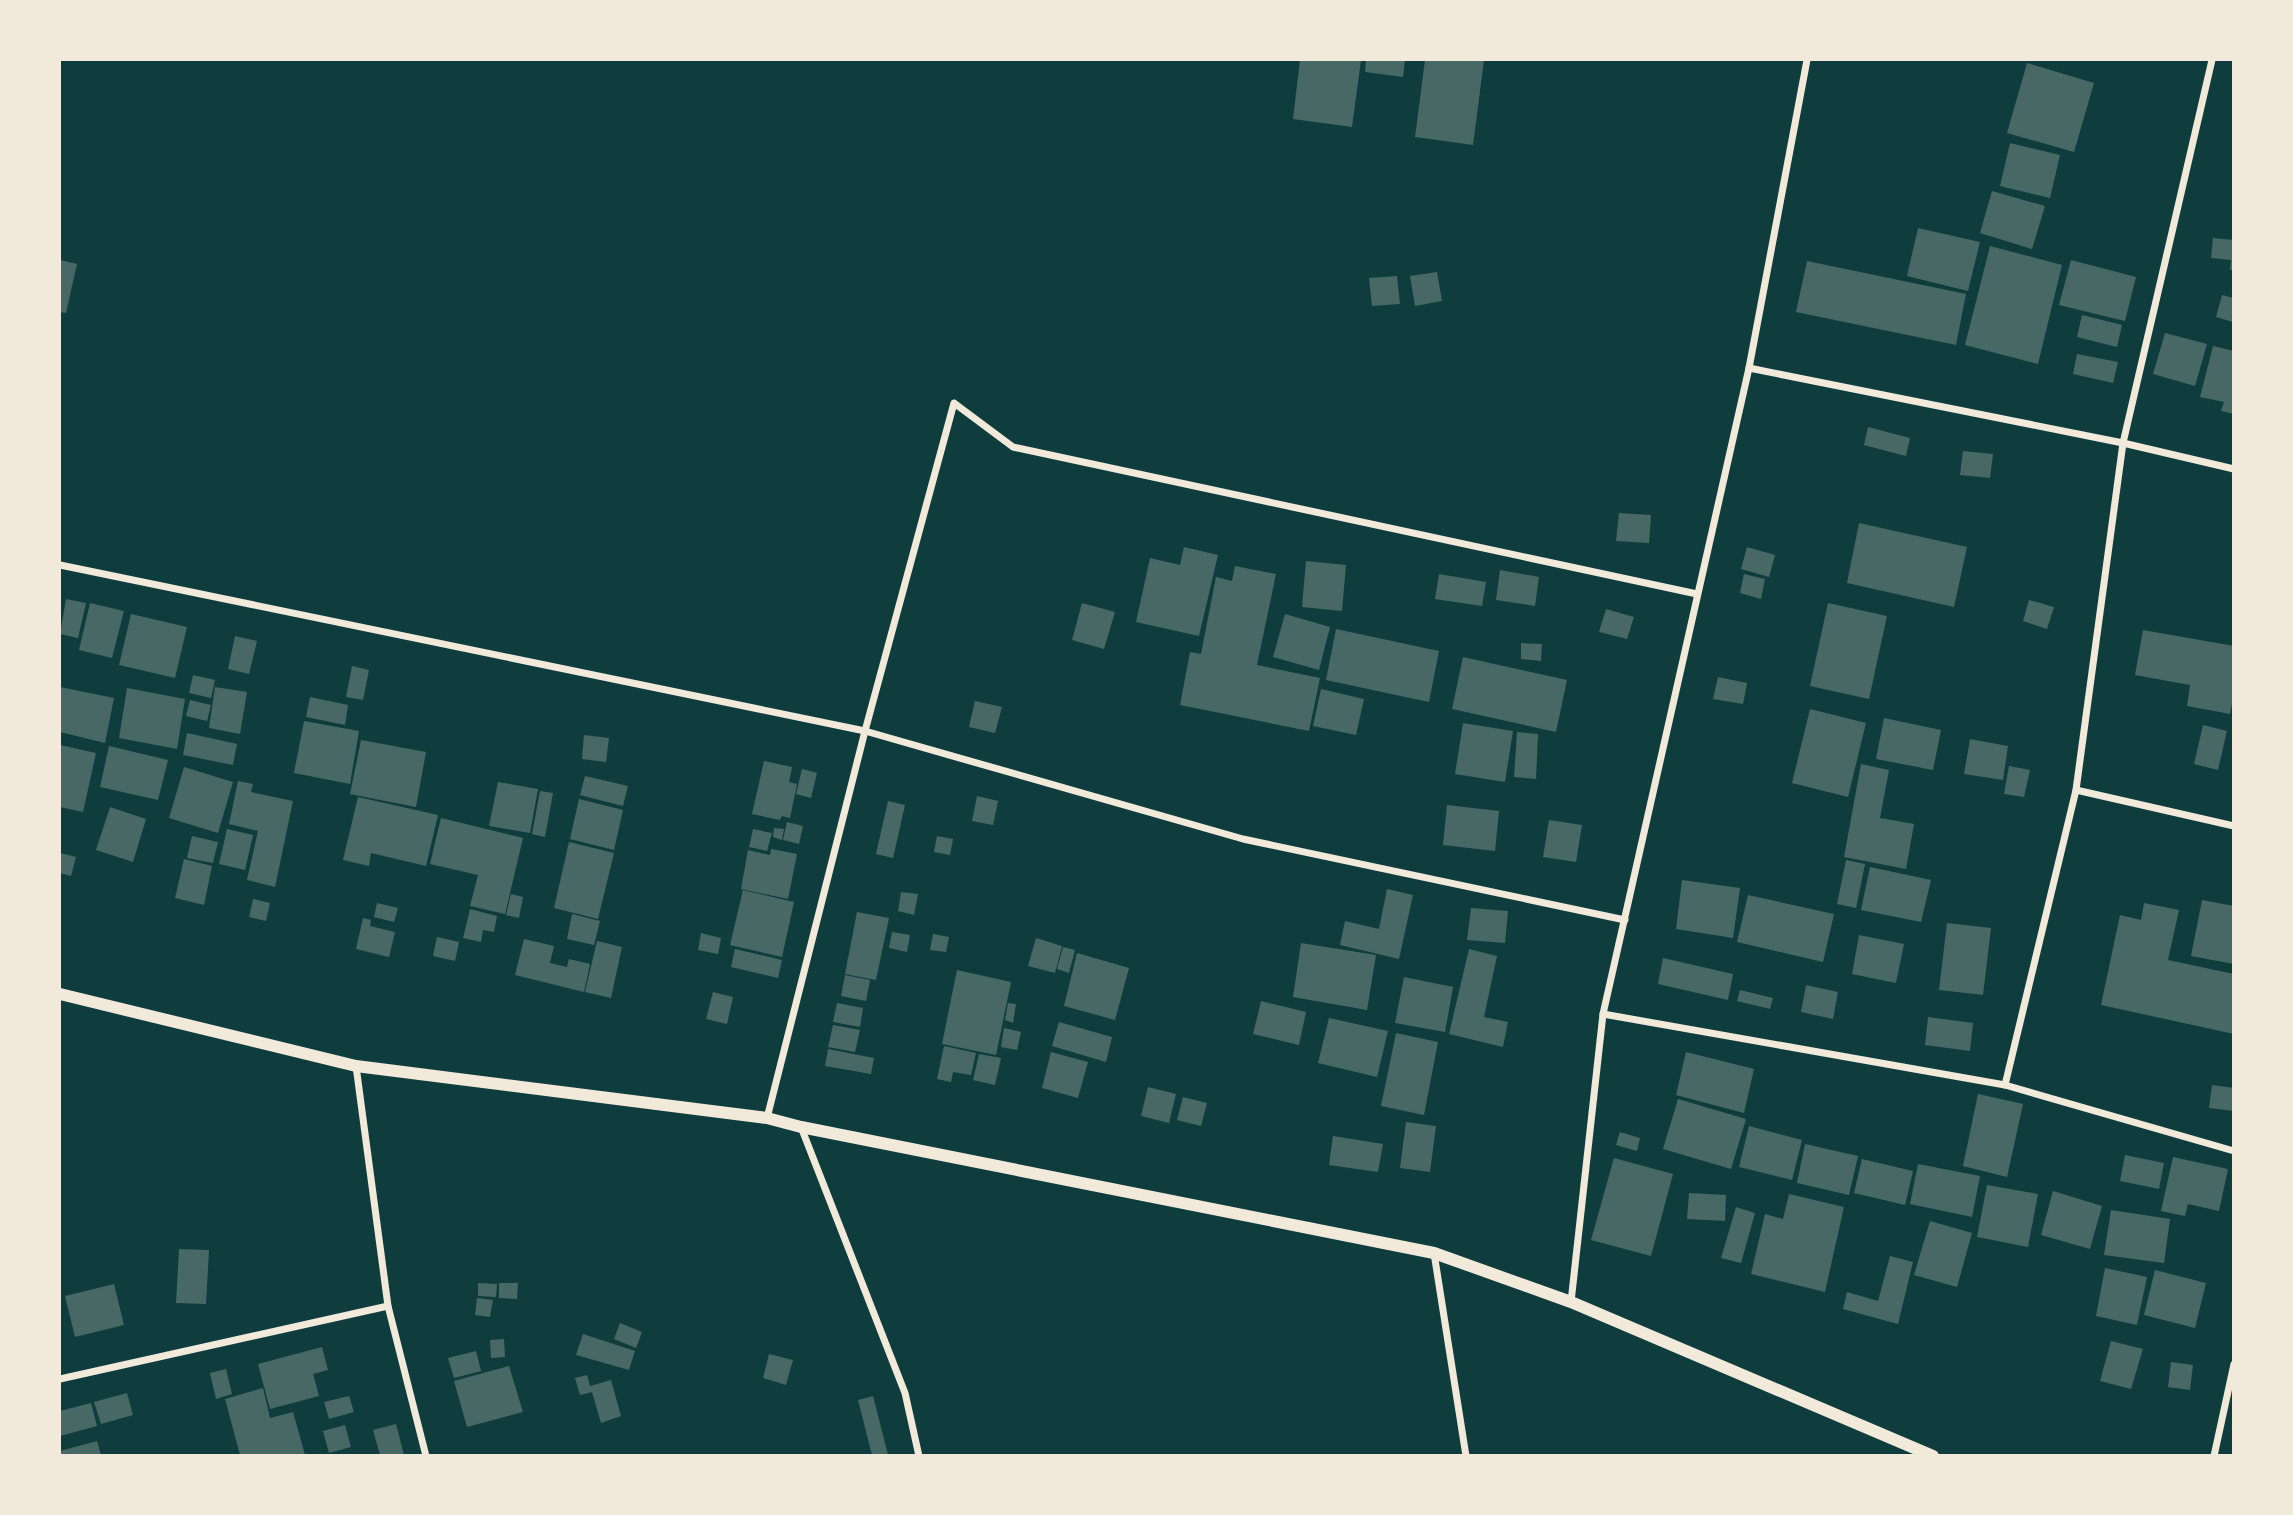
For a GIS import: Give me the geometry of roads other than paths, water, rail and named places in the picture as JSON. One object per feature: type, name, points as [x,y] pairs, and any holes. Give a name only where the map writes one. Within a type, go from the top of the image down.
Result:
[{"type":"street","points":[[1571,1302],[1603,1014],[1749,368],[1807,60]]},
{"type":"street","points":[[2005,1084],[2076,790],[2123,443],[2212,60]]},
{"type":"street","points":[[1749,368],[2123,443],[2234,469]]},
{"type":"street","points":[[767,1118],[865,731],[954,403],[1013,447],[1697,594]]},
{"type":"street","points":[[60,565],[865,731],[1243,839],[1625,920]]},
{"type":"street","points":[[2076,790],[2234,826]]},
{"type":"street","points":[[60,994],[356,1066],[767,1118],[1433,1253],[1571,1302],[1933,1455]]},
{"type":"street","points":[[1603,1014],[2005,1084],[2234,1151]]},
{"type":"street","points":[[356,1066],[388,1306],[426,1455]]},
{"type":"street","points":[[801,1127],[905,1394],[919,1455]]},
{"type":"street","points":[[1433,1253],[1466,1455]]},
{"type":"street","points":[[60,1379],[388,1306]]},
{"type":"street","points":[[2214,1455],[2234,1364]]}]
